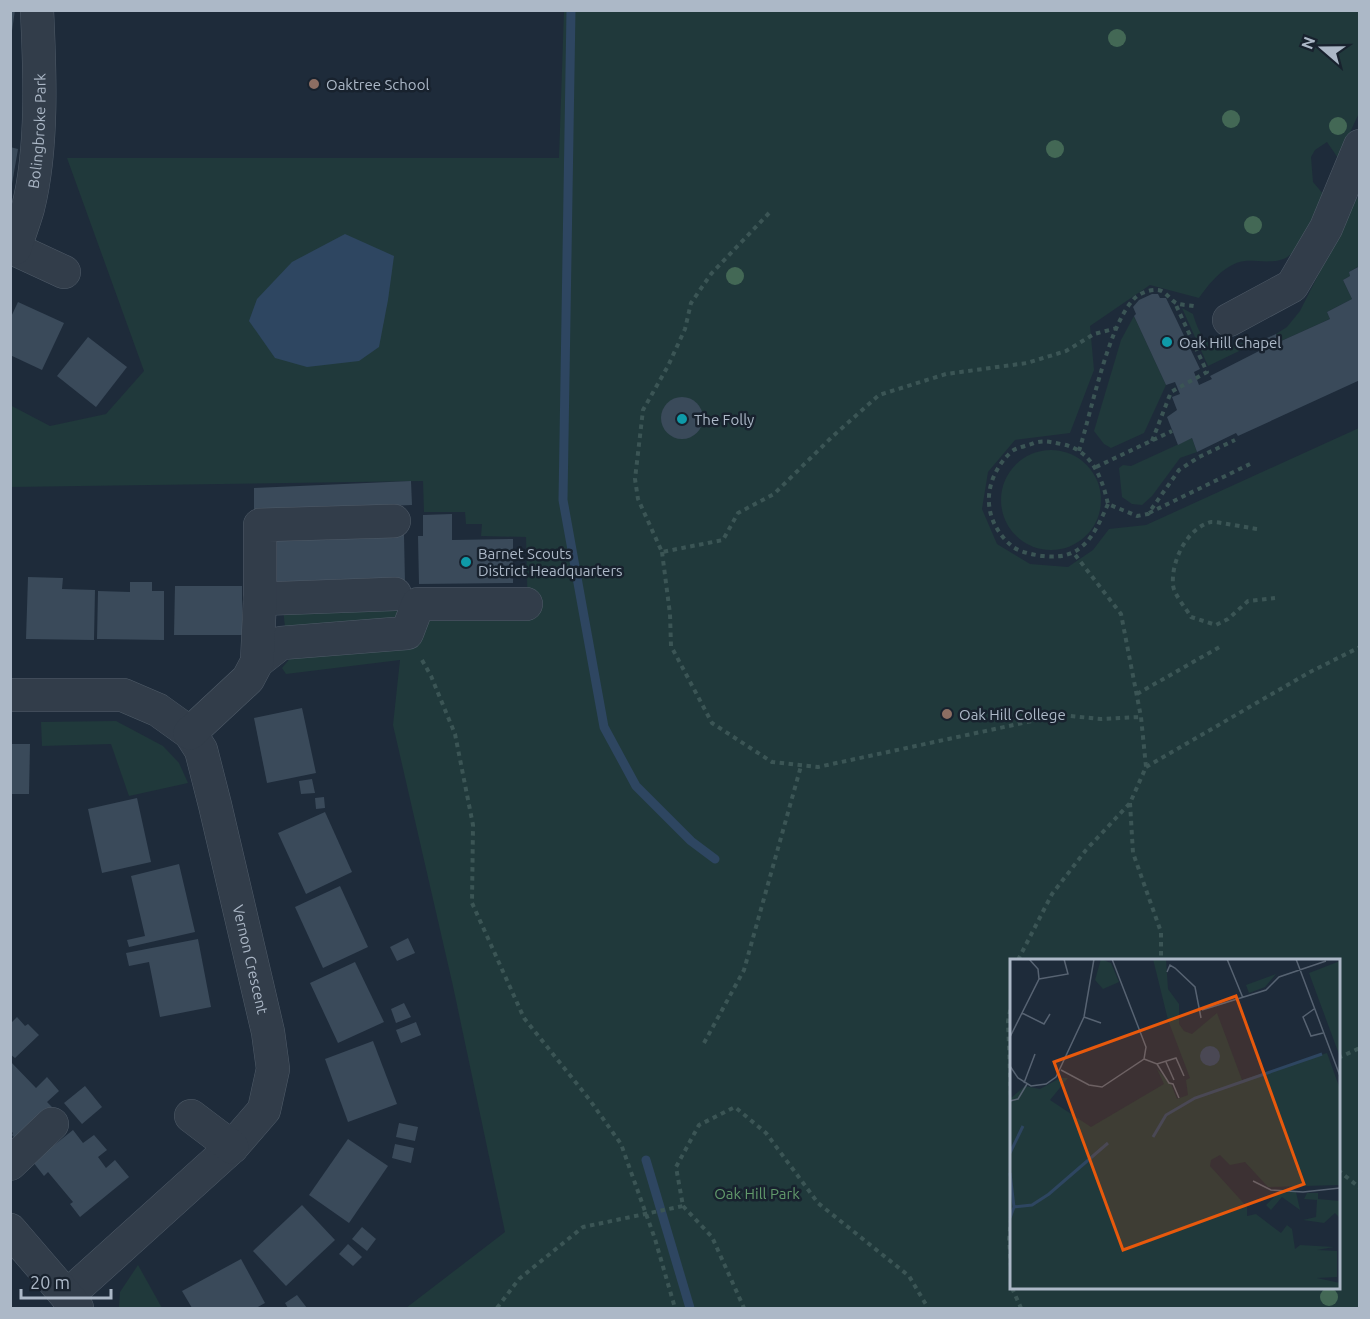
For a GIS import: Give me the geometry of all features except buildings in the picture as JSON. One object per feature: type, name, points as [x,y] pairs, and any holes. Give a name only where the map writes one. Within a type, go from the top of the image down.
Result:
[{"type":"street","name":"Bolingbroke Park","points":[[13,248],[28,208],[36,155],[39,60],[37,10]]},
{"type":"street","points":[[1229,320],[1292,286],[1326,228],[1359,146]]},
{"type":"street","points":[[13,248],[64,272]]},
{"type":"street","points":[[257,662],[260,525],[394,521]]},
{"type":"street","points":[[260,599],[395,594]]},
{"type":"street","points":[[190,733],[248,679],[257,662],[281,643],[407,633],[418,604],[526,604]]},
{"type":"street","name":"Vernon Crescent","points":[[10,695],[123,695],[158,710],[190,733],[201,750],[215,805],[267,1032],[273,1069],[264,1110],[232,1147],[72,1302]]},
{"type":"street","points":[[191,1116],[232,1147]]},
{"type":"street","points":[[10,1164],[52,1124]]},
{"type":"street","points":[[10,1230],[72,1302]]},
{"type":"path","points":[[769,213],[711,274],[691,303],[681,339],[643,410],[635,479],[638,499],[662,552],[670,614],[671,646],[712,723],[772,762],[818,767],[1060,716],[1141,717]]},
{"type":"path","points":[[1079,451],[1117,328],[1134,299],[1145,292],[1158,290],[1168,294],[1175,302],[1207,372],[1171,392],[1152,441]]},
{"type":"path","points":[[1175,302],[1194,306]]},
{"type":"path","points":[[662,552],[723,540],[738,513],[774,494],[879,395],[946,374],[1027,363],[1066,351],[1094,334],[1117,328]]},
{"type":"path","points":[[1096,467],[1172,431]]},
{"type":"path","points":[[1148,514],[1179,470],[1199,457],[1235,440]]},
{"type":"path","points":[[1043,441],[1072,446],[1096,467],[1108,504],[1094,535],[1082,548],[1058,558],[1036,555],[1014,548],[994,524],[988,501],[994,474],[1014,450],[1043,441]]},
{"type":"path","points":[[1108,504],[1137,516],[1148,514],[1250,464]]},
{"type":"path","points":[[1257,529],[1235,527],[1213,521],[1193,530],[1175,562],[1173,587],[1191,617],[1215,625],[1228,619],[1248,601],[1275,598]]},
{"type":"path","points":[[1019,959],[1052,894],[1086,850],[1130,803],[1146,767],[1141,717],[1121,614],[1073,552]]},
{"type":"path","points":[[407,633],[431,676],[455,734],[473,825],[472,903],[524,1018],[621,1143],[646,1212],[675,1308]]},
{"type":"path","points":[[1137,694],[1223,645]]},
{"type":"path","points":[[1146,767],[1310,672],[1359,647]]},
{"type":"path","points":[[704,1043],[744,970],[801,766]]},
{"type":"path","points":[[1130,803],[1133,853],[1161,932],[1161,959]]},
{"type":"path","points":[[1010,1008],[1008,1022],[1010,1091]]},
{"type":"path","points":[[1340,1057],[1359,1048]]},
{"type":"path","points":[[744,1308],[712,1237],[683,1206],[676,1167],[699,1125],[735,1107],[766,1133],[818,1203],[909,1276],[928,1308]]},
{"type":"path","points":[[1340,1172],[1359,1188]]},
{"type":"path","points":[[497,1308],[519,1279],[583,1227],[683,1206]]},
{"type":"path","points":[[1013,1289],[1021,1308]]},
{"type":"green space","name":"Oak Hill College","points":[[564,11],[1359,11],[1360,111],[1338,158],[1327,142],[1315,150],[1311,157],[1313,182],[1324,195],[1311,228],[1302,243],[1290,255],[1280,260],[1245,261],[1231,266],[1213,281],[1199,298],[1150,285],[1090,326],[1094,370],[1070,433],[1015,440],[988,472],[982,509],[997,544],[1030,564],[1068,567],[1093,550],[1109,529],[1146,525],[1359,428],[1359,1308],[406,1308],[505,1232],[453,986],[393,725],[400,660],[286,674],[282,668],[297,650],[413,618],[528,617],[526,537],[481,536],[482,524],[466,524],[465,512],[424,512],[423,481],[11,487],[10,405],[50,426],[106,414],[144,371],[67,158],[559,158]]},
{"type":"green space","points":[[1357,198],[1360,203],[1359,266],[1349,272],[1350,276],[1343,280],[1352,299],[1327,312],[1330,319],[1279,342],[1276,334],[1287,327],[1300,311]]},
{"type":"green space","points":[[1182,308],[1193,314],[1203,337],[1216,346],[1225,347],[1257,338],[1260,341],[1208,366]]},
{"type":"green space","points":[[1134,316],[1166,385],[1144,433],[1111,448],[1104,444],[1094,431],[1121,340]]},
{"type":"green space","points":[[1192,438],[1197,452],[1180,458],[1152,496],[1142,505],[1132,504],[1122,497],[1119,468],[1123,465],[1131,466]]},
{"type":"green space","points":[[1051,450],[1070,454],[1086,465],[1097,481],[1101,500],[1097,519],[1086,535],[1070,546],[1051,550],[1032,546],[1016,535],[1005,519],[1001,500],[1005,481],[1016,465],[1032,454]]},
{"type":"green space","points":[[406,600],[408,619],[285,627],[283,609]]},
{"type":"green space","points":[[116,721],[163,746],[179,763],[188,783],[129,796],[111,744],[42,746],[41,722]]},
{"type":"green space","points":[[138,1265],[162,1308],[119,1308],[120,1292]]},
{"type":"water","points":[[345,234],[394,256],[379,347],[359,361],[307,367],[275,358],[249,321],[257,299],[292,262]]},
{"type":"waterway","points":[[571,10],[563,500],[604,727],[636,786],[691,841],[715,859]]},
{"type":"waterway","points":[[646,1160],[690,1308]]},
{"type":"place","name":"Oaktree School","points":[[314,84]]},
{"type":"place","name":"Oak Hill Chapel","points":[[1167,342]]},
{"type":"place","name":"The Folly","points":[[682,419]]},
{"type":"place","name":"Barnet Scouts District Headquarters","points":[[466,562]]},
{"type":"place","name":"Oak Hill College","points":[[947,714]]},
{"type":"park label","name":"Oak Hill Park","points":[[757,1193]]}]
